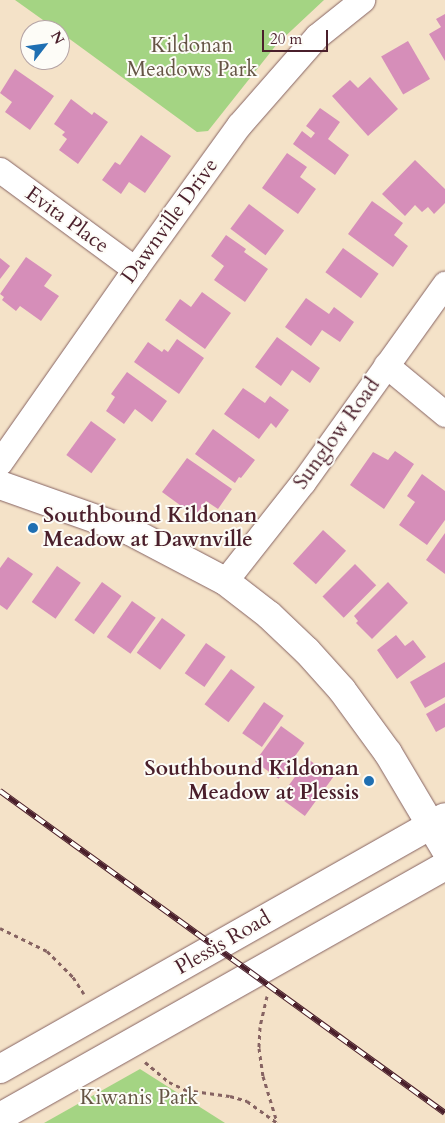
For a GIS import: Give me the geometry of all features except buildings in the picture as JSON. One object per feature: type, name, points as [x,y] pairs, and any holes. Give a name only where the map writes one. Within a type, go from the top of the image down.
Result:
[{"type":"main road","points":[[0,486],[130,531],[225,581],[269,615],[342,690],[438,821],[445,849]]},
{"type":"main road","name":"Plessis Road","points":[[0,1069],[438,821]]},
{"type":"main road","name":"Plessis Road","points":[[0,1117],[445,866]]},
{"type":"street","name":"Dawnville Drive","points":[[0,462],[135,269],[239,125],[317,36],[362,0]]},
{"type":"street","name":"Evita Place","points":[[0,170],[135,269]]},
{"type":"street","name":"Sunglow Road","points":[[225,581],[303,482],[445,284]]},
{"type":"street","points":[[386,366],[445,414]]},
{"type":"path","points":[[0,928],[47,951],[73,977],[84,994]]},
{"type":"path","points":[[267,996],[260,1027],[259,1048],[263,1076],[277,1123]]},
{"type":"path","points":[[146,1063],[169,1082],[186,1090],[230,1096],[247,1101],[277,1123]]},
{"type":"green space","name":"Kildonan Meadows Park","points":[[15,0],[324,0],[277,44],[208,131],[197,132],[70,39],[70,20],[43,20]]},
{"type":"green space","name":"Kiwanis Park","points":[[140,1069],[225,1123],[44,1123]]},
{"type":"railway","points":[[0,791],[445,1113]]},
{"type":"place","name":"Southbound Kildonan Meadow at Dawnville","points":[[33,528]]},
{"type":"place","name":"Southbound Kildonan Meadow at Plessis","points":[[369,781]]}]
